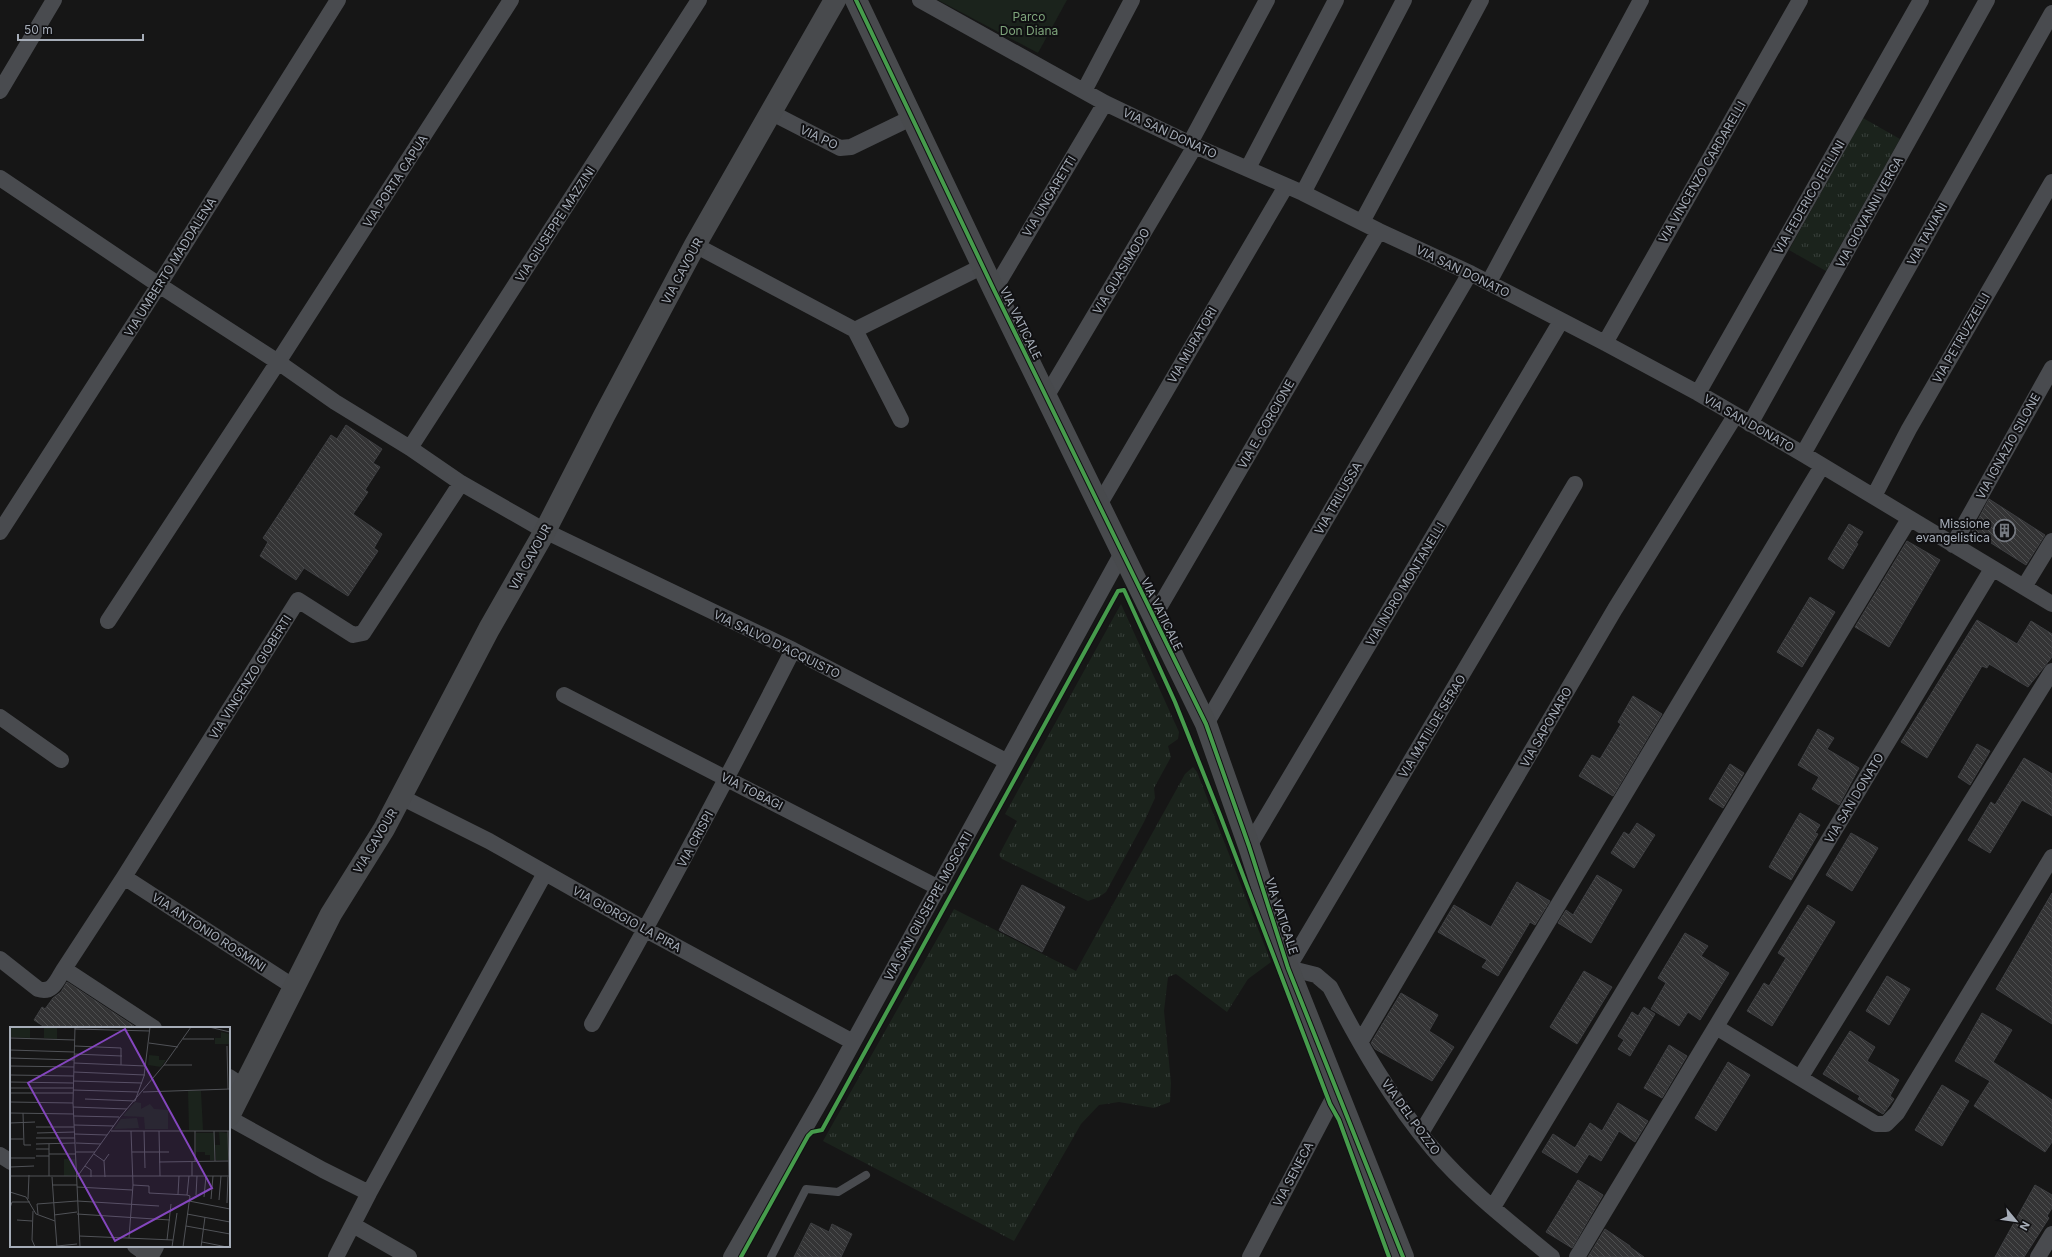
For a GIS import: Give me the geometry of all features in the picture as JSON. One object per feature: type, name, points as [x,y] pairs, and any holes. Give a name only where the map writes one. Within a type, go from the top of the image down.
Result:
[{"type":"street","points":[[0,92],[54,0]]},
{"type":"street","name":"VIA UMBERTO MADDALENA","points":[[0,532],[159,285],[338,0]]},
{"type":"street","name":"VIA PORTA CAPUA","points":[[108,621],[278,362],[511,0]]},
{"type":"street","name":"VIA GIUSEPPE MAZZINI","points":[[410,448],[699,0]]},
{"type":"street","name":"VIA CAVOUR","points":[[230,1112],[236,1082],[294,987],[331,914],[384,829],[489,629],[545,531],[604,416],[696,245],[770,112],[835,0]]},
{"type":"street","name":"VIA VATICALE","points":[[856,0],[1152,618],[1206,724],[1249,846],[1288,968],[1403,1257]]},
{"type":"street","name":"VIA SAN DONATO","points":[[920,0],[1105,103],[1192,144],[1303,193],[1379,231],[1489,282],[1605,343],[1698,393],[1735,416],[1803,454],[2052,604]]},
{"type":"street","points":[[1084,91],[1132,0]]},
{"type":"street","name":"VIA QUASIMODO","points":[[1046,397],[1192,144],[1267,0]]},
{"type":"street","points":[[1248,168],[1336,0]]},
{"type":"street","points":[[1303,193],[1404,0]]},
{"type":"street","points":[[1362,222],[1481,0]]},
{"type":"street","points":[[1489,282],[1641,0]]},
{"type":"street","name":"VIA VINCENZO CARDARELLI","points":[[1605,343],[1800,0]]},
{"type":"street","name":"VIA FEDERICO FELLINI","points":[[1698,393],[1921,0]]},
{"type":"street","name":"VIA GIOVANNI VERGA","points":[[1750,424],[1987,0]]},
{"type":"street","name":"VIA TAVIANI","points":[[1803,454],[2052,13]]},
{"type":"street","name":"VIA UNGARETTI","points":[[994,290],[1105,103]]},
{"type":"street","name":"VIA PO","points":[[770,112],[840,148],[850,147],[913,117]]},
{"type":"street","name":"VIA SALVO D'ACQUISTO","points":[[0,178],[159,285],[278,362],[335,402],[410,448],[461,483],[545,531],[792,650],[1006,761]]},
{"type":"street","name":"VIA PETRUZZELLI","points":[[1874,496],[1909,429],[2052,182]]},
{"type":"street","name":"VIA MURATORI","points":[[1099,505],[1286,186]]},
{"type":"street","name":"VIA E. CORCIONE","points":[[1152,618],[1379,231]]},
{"type":"street","points":[[696,245],[855,330],[901,420]]},
{"type":"street","points":[[855,330],[983,266]]},
{"type":"street","name":"VIA TRILUSSA","points":[[1206,724],[1470,273]]},
{"type":"street","name":"VIA INDRO MONTANELLI","points":[[1249,846],[1561,321]]},
{"type":"street","name":"VIA IGNAZIO SILONE","points":[[1953,545],[2052,368]]},
{"type":"street","name":"VIA SAPONARO","points":[[1361,1041],[1615,609],[1735,416]]},
{"type":"street","points":[[1421,1133],[1822,466]]},
{"type":"street","name":"VIA VINCENZO GIOBERTI","points":[[0,958],[38,989],[45,991],[51,988],[124,877],[298,600],[353,635],[363,633],[461,483]]},
{"type":"street","name":"VIA MATILDE SERAO","points":[[1288,968],[1575,484]]},
{"type":"street","points":[[1493,1207],[1909,519]]},
{"type":"street","points":[[2024,588],[2052,541]]},
{"type":"street","name":"VIA SAN GIUSEPPE MOSCATI","points":[[730,1257],[939,888],[1006,761],[1122,553]]},
{"type":"street","name":"VIA SAN DONATO","points":[[1577,1257],[1992,569]]},
{"type":"street","name":"VIA CRISPI","points":[[592,1024],[646,930],[728,778],[792,650]]},
{"type":"street","points":[[1800,1078],[2052,671]]},
{"type":"street","name":"VIA TOBAGI","points":[[564,695],[728,778],[939,888]]},
{"type":"street","points":[[0,717],[61,760]]},
{"type":"street","name":"VIA GIORGIO LA PIRA","points":[[401,797],[489,841],[646,930],[853,1042]]},
{"type":"street","points":[[1716,1027],[1876,1124],[1886,1124],[1897,1113],[2052,857]]},
{"type":"street","points":[[336,1257],[369,1193],[545,873]]},
{"type":"street","name":"VIA ANTONIO ROSMINI","points":[[124,877],[294,987]]},
{"type":"street","name":"VIA DEL POZZO","points":[[1288,968],[1316,975],[1330,987],[1390,1090],[1432,1148],[1493,1207],[1552,1257]]},
{"type":"street","points":[[64,969],[152,1027]]},
{"type":"street","name":"VIA SENECA","points":[[1250,1257],[1337,1091]]},
{"type":"street","points":[[230,1118],[323,1170],[369,1193]]},
{"type":"street","points":[[0,1155],[10,1161]]},
{"type":"street","points":[[353,1225],[409,1257]]},
{"type":"street","points":[[2038,1257],[2052,1234]]},
{"type":"lane","points":[[772,1257],[806,1189],[838,1192],[866,1175]]},
{"type":"green space","name":"Parco Don Diana","points":[[938,0],[1067,0],[1038,53]]},
{"type":"green space","points":[[1863,118],[1900,139],[1826,271],[1789,250]]},
{"type":"green space","points":[[1121,604],[1179,732],[1178,739],[1168,746],[1171,757],[1154,788],[1155,798],[1144,822],[1106,892],[1099,897],[1088,901],[1002,859],[999,855],[1017,821],[1005,814]]},
{"type":"green space","points":[[1193,767],[1197,772],[1271,962],[1248,979],[1227,1012],[1176,974],[1168,977],[1164,1011],[1171,1083],[1170,1102],[1154,1108],[1119,1102],[1099,1105],[1081,1124],[1014,1241],[823,1141],[954,909],[1076,971],[1185,774]]},
{"type":"building","points":[[346,425],[382,449],[373,463],[380,467],[365,490],[368,492],[353,514],[382,534],[374,548],[378,551],[348,596],[304,568],[296,580],[260,556],[268,542],[263,538],[331,435],[337,439]]},
{"type":"building","name":"Missione evangelistica","points":[[1989,499],[2045,535],[2026,565],[1972,531]]},
{"type":"building","points":[[1849,524],[1863,532],[1856,543],[1858,544],[1843,569],[1828,559]]},
{"type":"building","points":[[1907,541],[1940,560],[1889,647],[1855,627]]},
{"type":"building","points":[[1810,597],[1835,612],[1802,667],[1777,652]]},
{"type":"building","points":[[1977,620],[2017,644],[2031,621],[2052,634],[2052,657],[2028,687],[1989,664],[1987,668],[1982,666],[1927,758],[1901,742]]},
{"type":"building","points":[[1633,696],[1662,714],[1613,796],[1579,776],[1592,755],[1600,759],[1621,724],[1618,722]]},
{"type":"building","points":[[1818,729],[1834,738],[1827,749],[1859,768],[1839,805],[1812,789],[1819,777],[1798,765]]},
{"type":"building","points":[[1977,744],[1990,751],[1970,785],[1958,777]]},
{"type":"building","points":[[2024,758],[2052,774],[2052,816],[2022,800],[1990,853],[1968,840],[1991,802],[1995,805]]},
{"type":"building","points":[[1730,764],[1744,773],[1723,808],[1709,799]]},
{"type":"building","points":[[1800,813],[1820,825],[1815,833],[1818,834],[1791,880],[1769,867]]},
{"type":"building","points":[[1637,823],[1655,835],[1634,868],[1611,853],[1624,832],[1629,835]]},
{"type":"building","points":[[1851,833],[1878,848],[1852,891],[1826,875]]},
{"type":"building","points":[[1597,875],[1622,890],[1591,943],[1558,923],[1566,910],[1573,915]]},
{"type":"building","points":[[1517,882],[1550,901],[1535,925],[1530,922],[1498,976],[1482,967],[1487,960],[1438,932],[1454,905],[1491,927]]},
{"type":"building","points":[[1022,885],[1065,907],[1042,952],[999,930]]},
{"type":"building","points":[[2052,893],[2052,1024],[1996,989]]},
{"type":"building","points":[[1808,905],[1835,922],[1772,1026],[1747,1011],[1764,983],[1769,986],[1786,958],[1778,953]]},
{"type":"building","points":[[1685,933],[1708,946],[1701,956],[1729,973],[1700,1020],[1688,1012],[1679,1026],[1651,1009],[1666,983],[1658,978]]},
{"type":"building","points":[[1584,971],[1612,987],[1577,1044],[1550,1027]]},
{"type":"building","points":[[1887,976],[1910,989],[1889,1025],[1866,1011]]},
{"type":"building","points":[[67,982],[135,1027],[44,1027],[34,1020],[42,1007],[45,1009],[53,998],[61,992]]},
{"type":"building","points":[[1401,993],[1438,1015],[1429,1031],[1454,1047],[1432,1081],[1375,1049],[1371,1043]]},
{"type":"building","points":[[1644,1007],[1655,1014],[1630,1056],[1618,1049],[1624,1040],[1618,1036],[1632,1012],[1638,1016]]},
{"type":"building","points":[[1982,1013],[2012,1030],[1993,1062],[2052,1100],[2052,1142],[2045,1152],[1974,1106],[1990,1081],[1955,1061]]},
{"type":"building","points":[[1850,1031],[1875,1047],[1867,1061],[1899,1080],[1890,1096],[1894,1099],[1883,1114],[1858,1099],[1860,1096],[1823,1074]]},
{"type":"building","points":[[1669,1045],[1687,1056],[1662,1098],[1644,1088]]},
{"type":"building","points":[[1728,1062],[1750,1075],[1716,1131],[1695,1118]]},
{"type":"building","points":[[1942,1085],[1969,1101],[1942,1146],[1915,1130]]},
{"type":"building","points":[[1618,1103],[1648,1121],[1635,1142],[1619,1131],[1601,1161],[1589,1154],[1577,1173],[1542,1152],[1553,1134],[1575,1148],[1590,1123],[1602,1131]]},
{"type":"building","points":[[1578,1180],[1603,1195],[1572,1248],[1546,1232]]},
{"type":"building","points":[[2035,1185],[2052,1195],[2052,1208],[2047,1216],[2049,1218],[2024,1257],[1995,1257]]},
{"type":"building","points":[[811,1223],[829,1232],[832,1224],[852,1234],[841,1257],[794,1257]]},
{"type":"building","points":[[1605,1229],[1630,1246],[1644,1257],[1588,1257]]},
{"type":"cycle path","points":[[856,0],[994,290],[1206,724],[1249,846],[1288,968],[1403,1257]]},
{"type":"cycle path","points":[[741,1257],[808,1136],[812,1132],[822,1130],[1118,591],[1124,590],[1175,702],[1220,815],[1330,1104],[1339,1120],[1389,1257]]},
{"type":"place","name":"Missione evangelistica","points":[[2005,530]]}]
